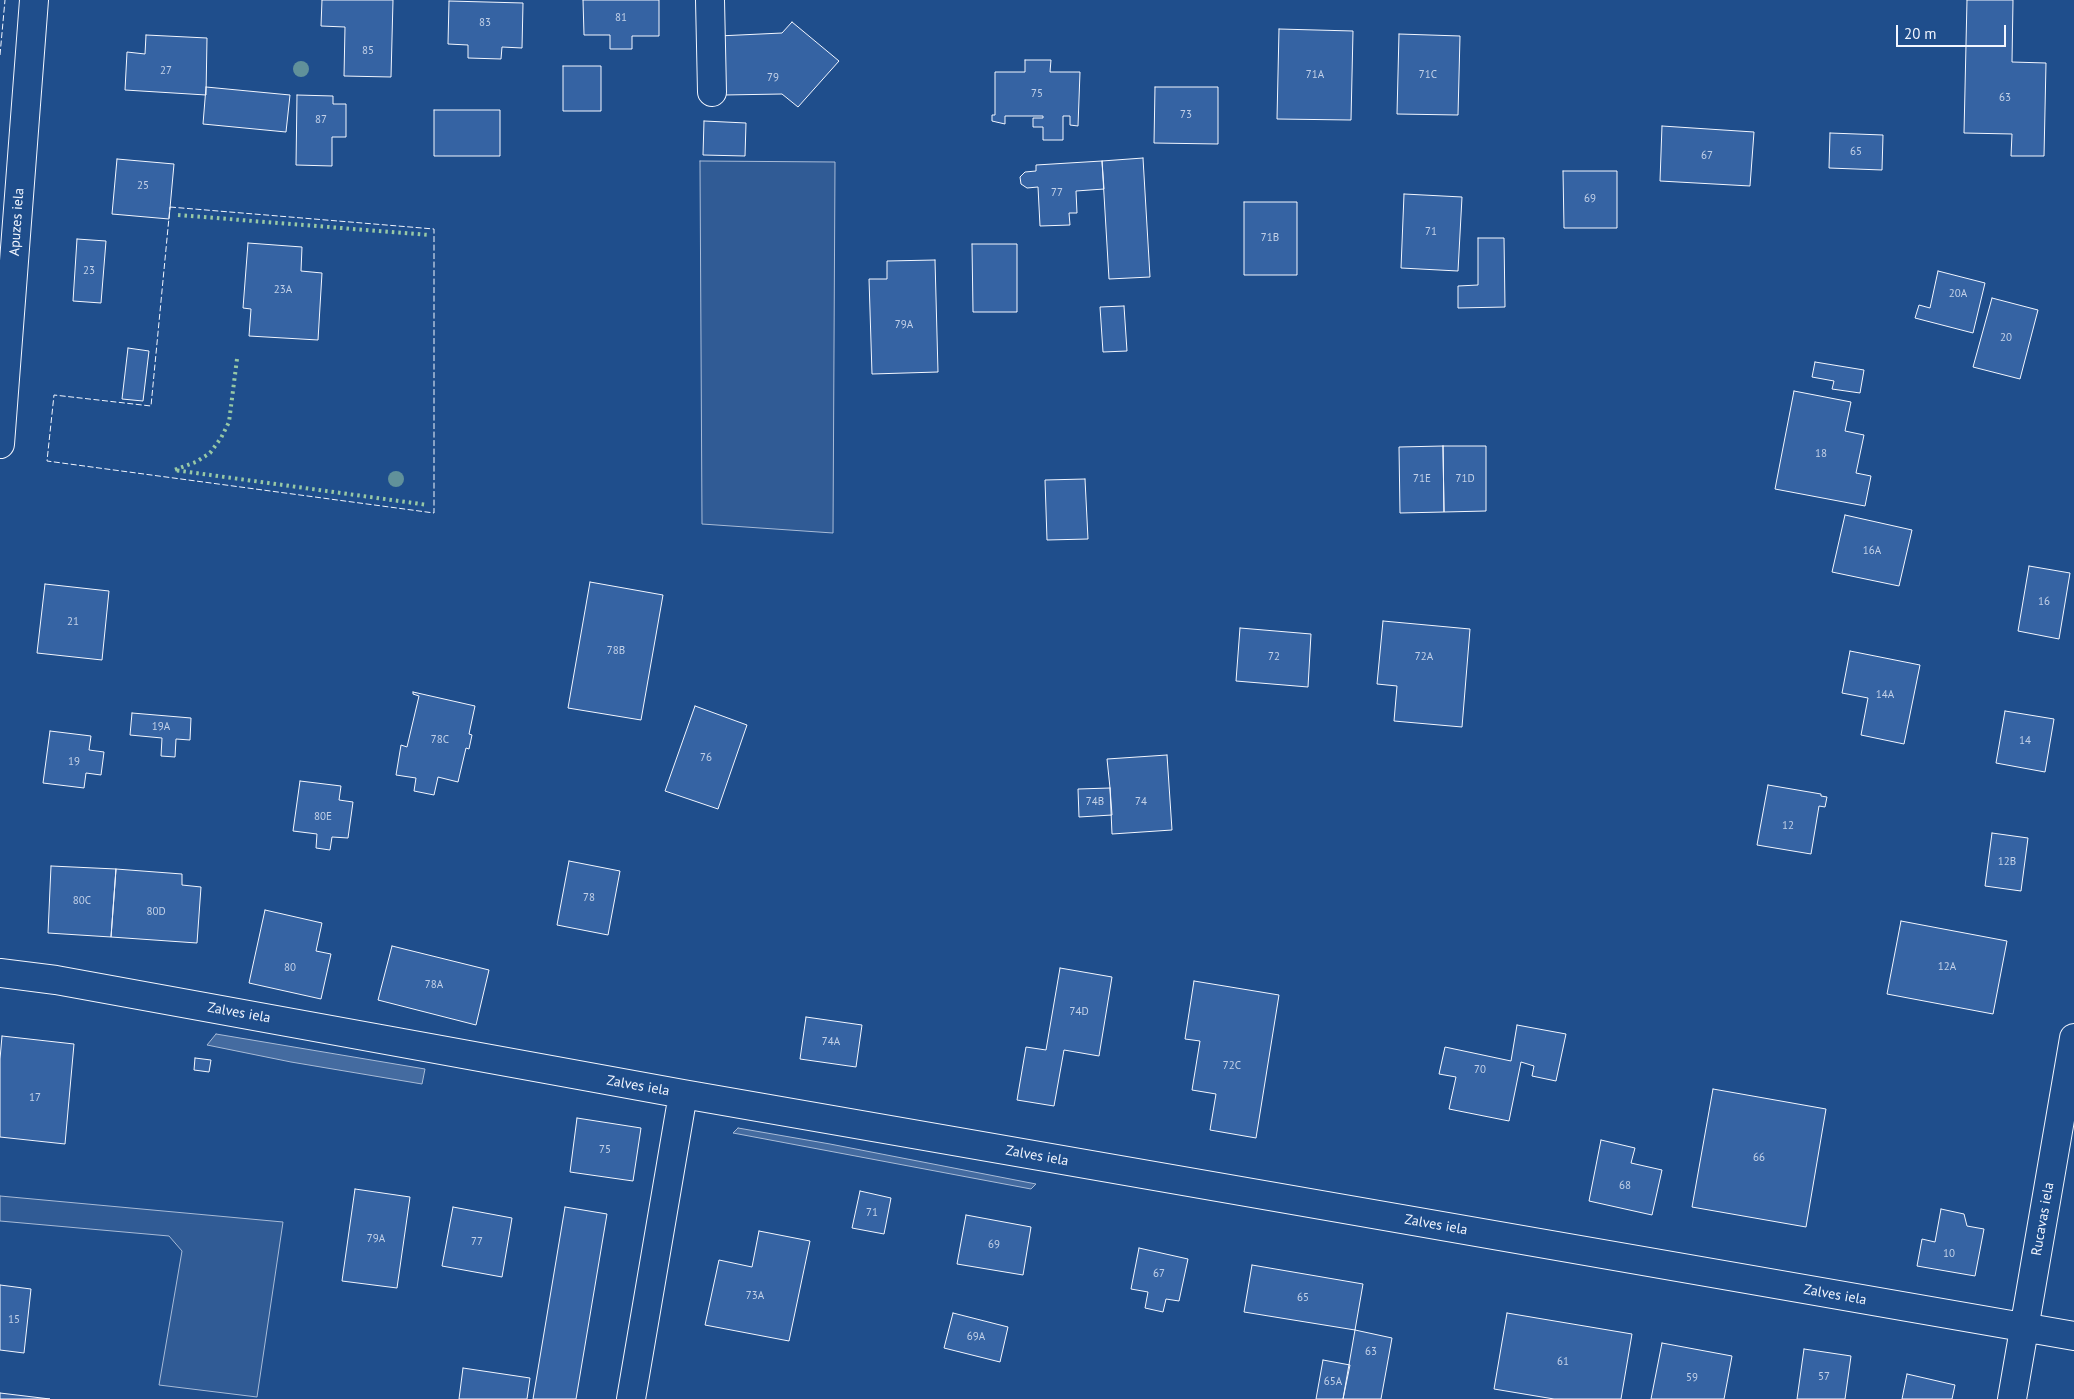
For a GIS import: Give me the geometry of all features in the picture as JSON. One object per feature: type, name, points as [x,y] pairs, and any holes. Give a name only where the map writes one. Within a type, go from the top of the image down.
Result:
[{"type":"street","name":"Apuzes iela","points":[[0,444],[34,0]]},
{"type":"street","points":[[710,0],[712,92]]},
{"type":"street","name":"Zalves iela","points":[[0,973],[56,980],[683,1094],[2074,1336]]},
{"type":"street","name":"Rucavas iela","points":[[2012,1399],[2074,1038]]},
{"type":"street","points":[[631,1399],[683,1094]]},
{"type":"shaded area","points":[[700,161],[835,162],[833,533],[702,524]]},
{"type":"shaded area","points":[[216,1034],[425,1069],[422,1084],[291,1062],[207,1045]]},
{"type":"shaded area","points":[[738,1128],[1036,1184],[1031,1189],[733,1133]]},
{"type":"shaded area","points":[[0,1196],[283,1222],[257,1397],[159,1385],[182,1251],[169,1236],[0,1221]]},
{"type":"building","points":[[322,0],[393,0],[391,77],[344,76],[345,27],[321,26]]},
{"type":"building","points":[[583,0],[659,0],[659,36],[632,36],[632,49],[610,49],[610,35],[584,35]]},
{"type":"building","points":[[1967,0],[2013,0],[2012,62],[2046,63],[2044,156],[2011,156],[2012,134],[1964,133]]},
{"type":"building","points":[[449,1],[523,3],[522,48],[502,47],[501,59],[468,58],[468,45],[448,44]]},
{"type":"building","points":[[792,22],[839,61],[798,107],[782,94],[724,95],[718,36],[782,33]]},
{"type":"building","points":[[1279,29],[1353,31],[1351,120],[1277,119]]},
{"type":"building","points":[[1399,34],[1460,36],[1458,115],[1397,114]]},
{"type":"building","points":[[146,35],[207,38],[206,95],[125,90],[127,52],[145,54]]},
{"type":"building","points":[[1025,60],[1051,60],[1050,72],[1080,72],[1078,126],[1070,125],[1070,116],[1063,116],[1063,140],[1043,140],[1043,127],[1033,127],[1033,118],[1043,118],[1043,116],[1005,116],[1005,124],[992,121],[992,115],[995,115],[995,72],[1025,72]]},
{"type":"building","points":[[563,66],[601,66],[601,111],[563,111]]},
{"type":"building","points":[[206,87],[290,95],[286,132],[203,124]]},
{"type":"building","points":[[1155,87],[1218,87],[1218,144],[1154,143]]},
{"type":"building","points":[[297,95],[333,96],[333,104],[346,104],[346,137],[332,137],[332,166],[296,165]]},
{"type":"building","points":[[434,110],[500,110],[500,156],[434,156]]},
{"type":"building","points":[[704,121],[746,123],[745,156],[703,155]]},
{"type":"building","points":[[1662,126],[1754,132],[1750,186],[1660,181]]},
{"type":"building","points":[[1830,133],[1883,135],[1882,170],[1829,168]]},
{"type":"building","points":[[1143,158],[1150,277],[1109,279],[1102,161]]},
{"type":"building","points":[[117,159],[174,164],[169,219],[112,214]]},
{"type":"building","points":[[1102,161],[1104,189],[1076,191],[1077,213],[1069,213],[1070,225],[1040,226],[1038,187],[1027,188],[1021,184],[1020,177],[1025,172],[1036,171],[1036,165]]},
{"type":"building","points":[[1563,171],[1617,171],[1617,228],[1564,228]]},
{"type":"building","points":[[1404,194],[1462,197],[1458,271],[1401,268]]},
{"type":"building","points":[[1244,202],[1297,202],[1297,275],[1244,275]]},
{"type":"building","points":[[1478,238],[1504,238],[1505,307],[1458,308],[1458,286],[1478,285]]},
{"type":"building","points":[[77,239],[106,241],[101,303],[73,301]]},
{"type":"building","points":[[248,243],[302,247],[301,271],[322,273],[318,340],[249,336],[251,309],[243,308]]},
{"type":"building","points":[[972,244],[1017,244],[1017,312],[973,312]]},
{"type":"building","points":[[935,260],[938,372],[872,374],[869,279],[887,279],[887,261]]},
{"type":"building","points":[[1938,271],[1985,283],[1973,333],[1915,318],[1919,305],[1930,308]]},
{"type":"building","points":[[1992,298],[2038,310],[2020,379],[1973,367]]},
{"type":"building","points":[[1124,306],[1127,351],[1103,352],[1100,307]]},
{"type":"building","points":[[128,348],[149,351],[143,401],[122,399]]},
{"type":"building","points":[[1815,362],[1864,370],[1860,393],[1832,389],[1834,381],[1812,377]]},
{"type":"building","points":[[1794,391],[1851,402],[1845,431],[1864,435],[1856,473],[1871,476],[1865,506],[1775,489]]},
{"type":"building","points":[[1443,446],[1444,512],[1400,513],[1399,447]]},
{"type":"building","points":[[1443,446],[1486,446],[1486,511],[1444,512]]},
{"type":"building","points":[[1085,479],[1088,539],[1047,540],[1045,480]]},
{"type":"building","points":[[1845,515],[1912,530],[1899,586],[1832,572]]},
{"type":"building","points":[[2029,566],[2070,573],[2059,639],[2018,631]]},
{"type":"building","points":[[590,582],[663,595],[641,720],[568,708]]},
{"type":"building","points":[[45,584],[109,591],[102,660],[37,653]]},
{"type":"building","points":[[1383,621],[1470,629],[1462,727],[1394,721],[1397,686],[1377,684]]},
{"type":"building","points":[[1240,628],[1311,634],[1308,687],[1236,681]]},
{"type":"building","points":[[1850,651],[1920,665],[1904,744],[1861,735],[1868,698],[1842,693]]},
{"type":"building","points":[[413,692],[475,706],[469,734],[472,735],[469,749],[466,748],[458,782],[438,777],[434,795],[414,791],[416,778],[396,775],[401,745],[407,747],[419,696],[413,694]]},
{"type":"building","points":[[695,706],[747,725],[718,809],[665,791]]},
{"type":"building","points":[[2005,711],[2054,719],[2045,772],[1996,763]]},
{"type":"building","points":[[132,713],[191,718],[190,740],[176,739],[175,757],[161,756],[162,738],[130,735]]},
{"type":"building","points":[[50,731],[91,736],[89,750],[104,752],[101,775],[86,773],[84,788],[43,783]]},
{"type":"building","points":[[1167,755],[1172,830],[1112,834],[1107,759]]},
{"type":"building","points":[[300,781],[341,786],[339,800],[353,802],[348,838],[332,837],[330,850],[316,848],[317,834],[293,831]]},
{"type":"building","points":[[1768,785],[1821,794],[1821,796],[1827,797],[1825,807],[1819,806],[1811,854],[1757,845]]},
{"type":"building","points":[[1110,788],[1112,815],[1079,817],[1078,789]]},
{"type":"building","points":[[1992,833],[2028,838],[2021,891],[1985,886]]},
{"type":"building","points":[[569,861],[620,871],[608,935],[557,925]]},
{"type":"building","points":[[51,866],[116,869],[111,937],[48,933]]},
{"type":"building","points":[[116,869],[182,874],[182,885],[201,887],[197,943],[111,937]]},
{"type":"building","points":[[265,910],[322,923],[316,951],[331,954],[321,999],[249,983]]},
{"type":"building","points":[[1901,921],[2007,941],[1993,1014],[1887,994]]},
{"type":"building","points":[[392,946],[489,970],[476,1025],[378,1000]]},
{"type":"building","points":[[1060,968],[1112,977],[1099,1056],[1064,1050],[1054,1106],[1017,1100],[1026,1047],[1046,1050]]},
{"type":"building","points":[[1194,981],[1279,995],[1256,1138],[1210,1130],[1216,1094],[1192,1090],[1200,1041],[1185,1039]]},
{"type":"building","points":[[806,1017],[862,1025],[856,1067],[800,1059]]},
{"type":"building","points":[[1517,1025],[1566,1034],[1556,1081],[1532,1076],[1534,1066],[1521,1062],[1509,1121],[1449,1109],[1456,1077],[1439,1074],[1445,1047],[1511,1061]]},
{"type":"building","points":[[2,1036],[74,1044],[65,1144],[0,1137],[0,1059]]},
{"type":"building","points":[[195,1058],[211,1060],[209,1072],[194,1070]]},
{"type":"building","points":[[1713,1089],[1826,1109],[1806,1227],[1692,1207]]},
{"type":"building","points":[[577,1118],[641,1128],[633,1181],[570,1172]]},
{"type":"building","points":[[1601,1140],[1635,1148],[1631,1163],[1662,1170],[1652,1215],[1589,1201]]},
{"type":"building","points":[[355,1189],[410,1197],[397,1288],[342,1281]]},
{"type":"building","points":[[860,1191],[891,1198],[884,1234],[852,1228]]},
{"type":"building","points":[[453,1207],[512,1218],[502,1277],[442,1266]]},
{"type":"building","points":[[565,1207],[607,1214],[576,1399],[533,1399]]},
{"type":"building","points":[[1941,1209],[1964,1214],[1967,1226],[1984,1229],[1975,1276],[1917,1266],[1922,1239],[1935,1242]]},
{"type":"building","points":[[966,1215],[1031,1227],[1023,1275],[957,1264]]},
{"type":"building","points":[[759,1231],[810,1241],[789,1341],[705,1325],[719,1260],[752,1267]]},
{"type":"building","points":[[1139,1248],[1188,1259],[1179,1301],[1166,1299],[1163,1312],[1145,1308],[1148,1292],[1131,1289]]},
{"type":"building","points":[[1252,1265],[1363,1284],[1355,1330],[1244,1312]]},
{"type":"building","points":[[0,1285],[31,1289],[24,1353],[0,1350]]},
{"type":"building","points":[[953,1313],[1008,1327],[1000,1362],[944,1348]]},
{"type":"building","points":[[1507,1313],[1632,1334],[1621,1399],[1554,1399],[1494,1389]]},
{"type":"building","points":[[1355,1330],[1392,1338],[1381,1399],[1343,1399]]},
{"type":"building","points":[[1662,1343],[1732,1356],[1724,1399],[1651,1399]]},
{"type":"building","points":[[1804,1349],[1851,1356],[1845,1399],[1797,1399]]},
{"type":"building","points":[[1323,1360],[1350,1365],[1343,1399],[1316,1399]]},
{"type":"building","points":[[463,1368],[530,1378],[527,1399],[459,1399]]},
{"type":"building","points":[[1907,1374],[1955,1385],[1952,1399],[1902,1399]]},
{"type":"building","points":[[0,1393],[50,1399],[0,1399]]},
{"type":"hedge","points":[[178,215],[429,235]]},
{"type":"hedge","points":[[237,359],[229,422],[221,438],[210,453],[196,462],[174,470],[428,505]]},
{"type":"fence","points":[[0,55],[5,0]]},
{"type":"fence","points":[[170,207],[434,229],[434,513],[47,461],[54,395],[151,406],[170,207]]}]
